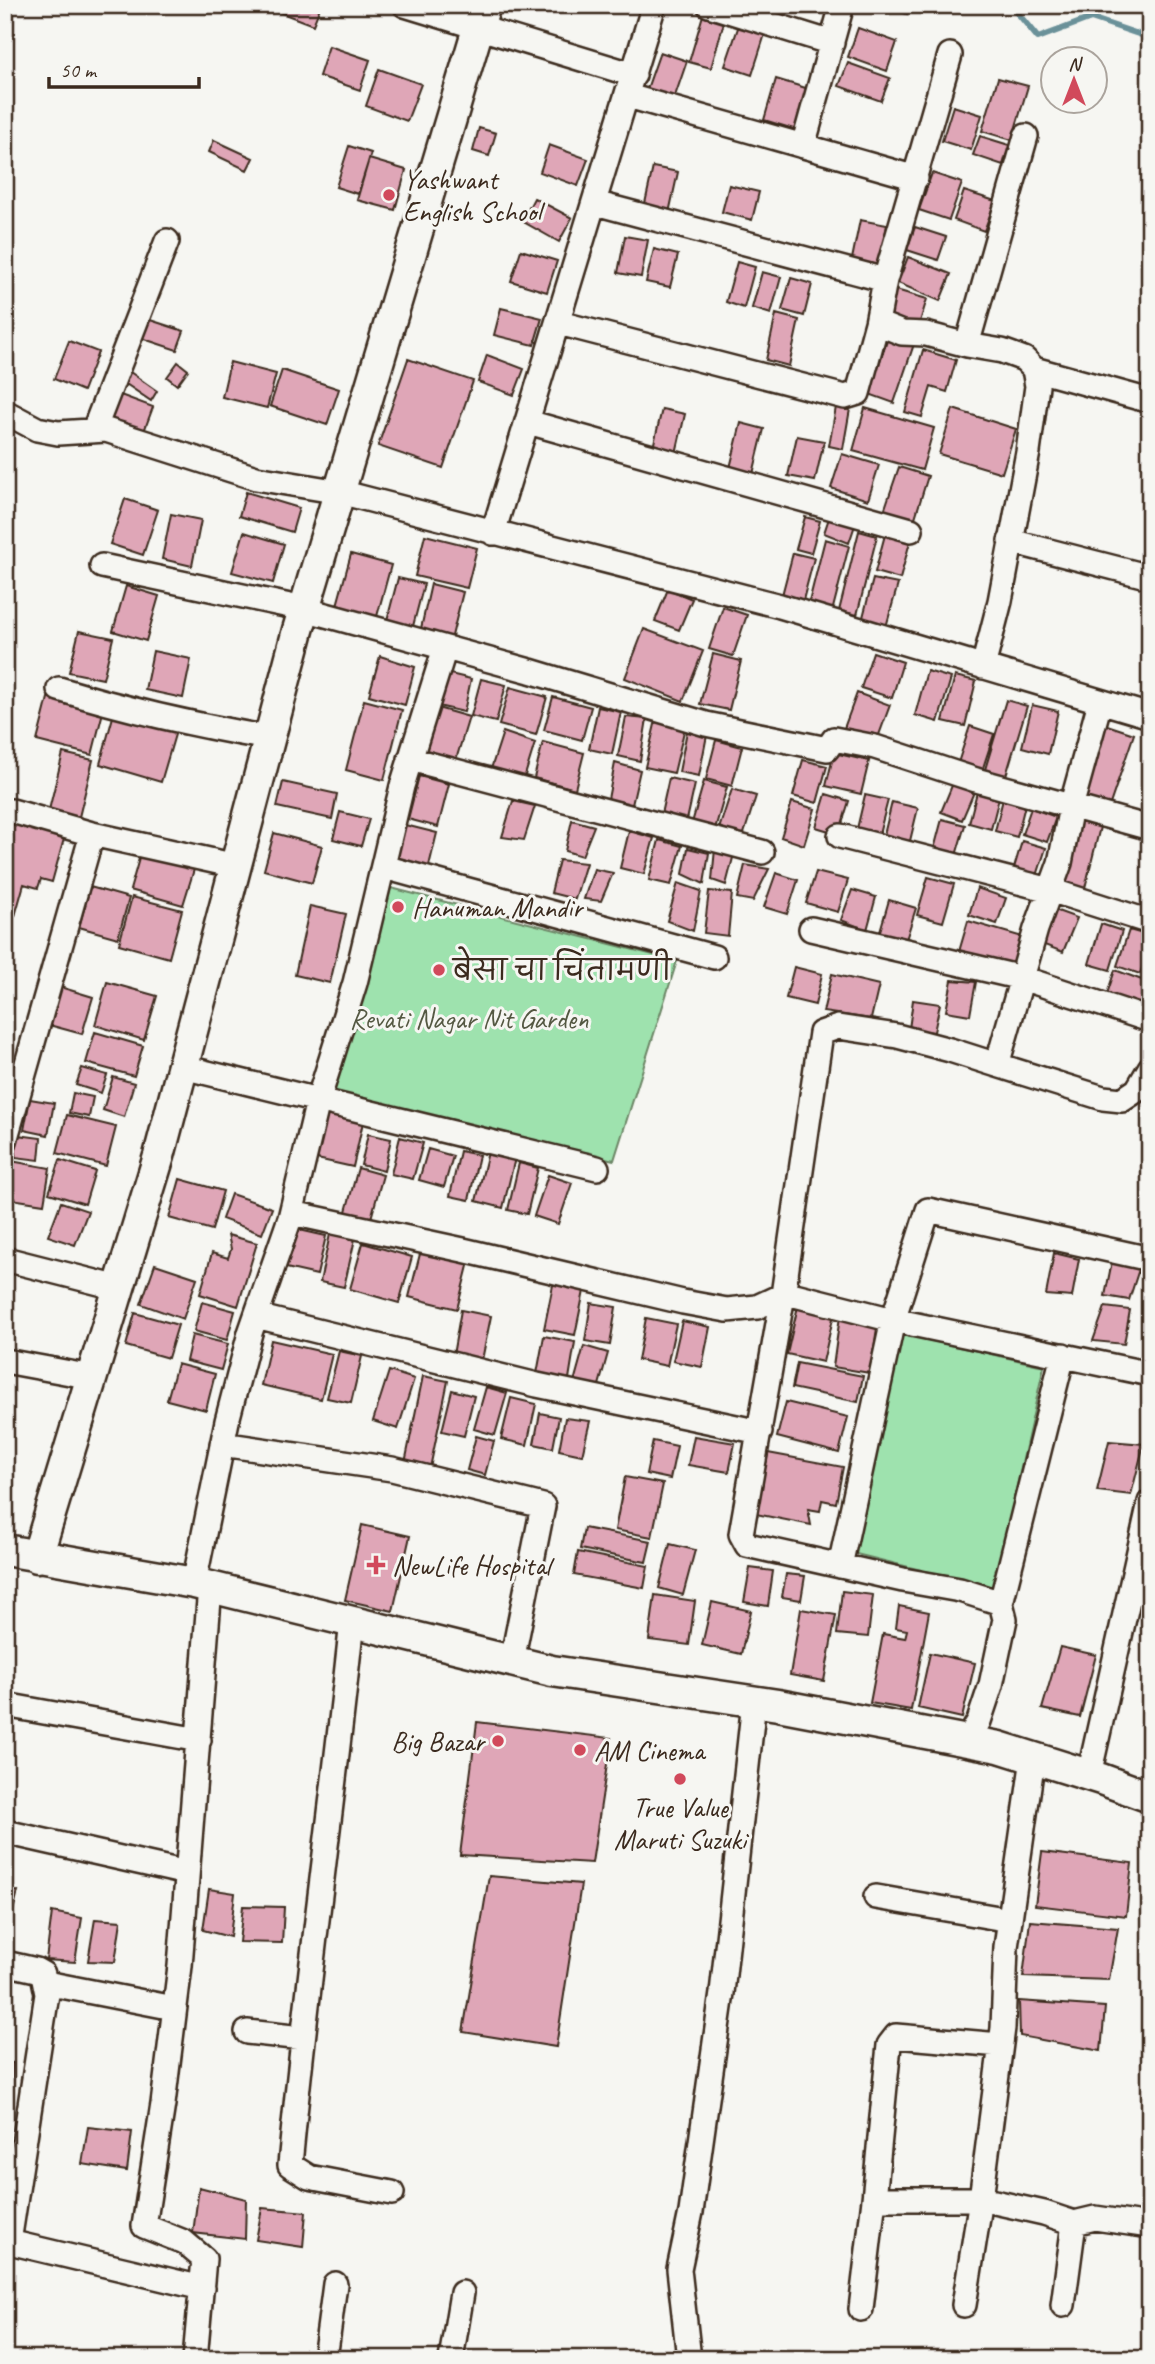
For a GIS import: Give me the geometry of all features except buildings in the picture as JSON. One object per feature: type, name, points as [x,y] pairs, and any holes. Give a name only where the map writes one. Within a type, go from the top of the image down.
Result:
[{"type":"street","points":[[405,5],[481,16],[631,85],[803,146],[916,178]]},
{"type":"street","points":[[494,533],[654,5]]},
{"type":"street","points":[[709,5],[832,43]]},
{"type":"street","points":[[803,146],[842,5]]},
{"type":"street","points":[[37,1557],[159,1156],[304,609],[481,16]]},
{"type":"street","points":[[559,323],[845,397],[858,393],[877,323],[885,280],[950,55]]},
{"type":"street","points":[[967,345],[1026,136]]},
{"type":"street","points":[[596,203],[885,280]]},
{"type":"street","points":[[94,430],[167,241]]},
{"type":"street","points":[[877,323],[902,333],[926,334],[1002,351],[1024,359],[1034,369],[1150,401]]},
{"type":"street","points":[[983,667],[1000,601],[1028,452],[1037,386],[1034,369]]},
{"type":"street","points":[[5,412],[37,429],[58,433],[106,430],[256,478],[340,492],[780,606],[1150,716]]},
{"type":"street","points":[[528,422],[911,530]]},
{"type":"street","points":[[1010,541],[1150,577]]},
{"type":"street","points":[[102,566],[304,609],[706,724],[827,749],[834,739],[875,747],[976,780],[1150,828]]},
{"type":"street","points":[[195,2359],[204,2259],[184,2242],[144,2226],[180,1966],[199,1740],[202,1585],[222,1444],[256,1315],[292,1213],[318,1101],[355,983],[411,759],[445,648]]},
{"type":"street","points":[[59,689],[123,709],[270,738]]},
{"type":"street","points":[[997,1065],[1060,863],[1071,807],[1100,702]]},
{"type":"street","points":[[411,759],[762,852]]},
{"type":"street","points":[[12,811],[92,835],[236,866]]},
{"type":"street","points":[[5,1141],[92,835]]},
{"type":"street","points":[[840,836],[1050,890],[1150,922]]},
{"type":"street","points":[[384,867],[714,957]]},
{"type":"street","points":[[811,929],[1022,978],[1150,1020]]},
{"type":"street","points":[[1001,1603],[960,1590],[747,1545],[741,1534],[783,1295],[821,1033],[838,1027],[897,1036],[1103,1098],[1143,1098],[1150,1068]]},
{"type":"street","points":[[183,1067],[597,1168]]},
{"type":"street","points":[[840,1566],[892,1320],[928,1210],[1150,1259]]},
{"type":"street","points":[[292,1213],[683,1302],[727,1310],[757,1307],[787,1293],[892,1320],[1150,1374]]},
{"type":"street","points":[[5,1259],[119,1288]]},
{"type":"street","points":[[256,1315],[537,1385],[760,1432]]},
{"type":"street","points":[[967,1741],[979,1721],[991,1685],[1005,1619],[1001,1603],[1063,1355]]},
{"type":"street","points":[[5,1361],[92,1377]]},
{"type":"street","points":[[222,1444],[392,1469],[543,1506],[512,1661]]},
{"type":"street","points":[[1089,1775],[1150,1502]]},
{"type":"street","points":[[5,1550],[202,1585],[552,1671],[884,1724],[999,1747],[1150,1797]]},
{"type":"street","points":[[352,1621],[321,1903],[302,2038],[290,2165],[309,2177],[392,2193]]},
{"type":"street","points":[[689,2359],[679,2269],[691,2213],[722,1993],[754,1702]]},
{"type":"street","points":[[5,1705],[199,1740]]},
{"type":"street","points":[[964,2305],[981,2199],[1000,2045],[1006,1947],[1033,1758]]},
{"type":"street","points":[[5,1832],[187,1873]]},
{"type":"street","points":[[876,1897],[1010,1920]]},
{"type":"street","points":[[5,1963],[43,1974],[47,1994],[7,2242],[202,2288]]},
{"type":"street","points":[[46,1983],[174,2008]]},
{"type":"street","points":[[247,2032],[302,2038]]},
{"type":"street","points":[[861,2309],[889,2045],[896,2036],[1000,2045]]},
{"type":"street","points":[[874,2199],[981,2199],[1044,2213],[1074,2223],[1095,2218],[1150,2226]]},
{"type":"street","points":[[1063,2305],[1074,2223]]},
{"type":"street","points":[[325,2359],[335,2284]]},
{"type":"street","points":[[451,2359],[462,2293]]},
{"type":"green space","name":"Revati Nagar Nit Garden","points":[[391,888],[677,961],[614,1160],[332,1095]]},
{"type":"green space","points":[[901,1334],[1044,1366],[994,1588],[852,1553]]},
{"type":"waterway","points":[[1011,5],[1038,38],[1091,18],[1150,38]]},
{"type":"place","name":"Yashwant English School","points":[[389,195]]},
{"type":"place","name":"Hanuman Mandir","points":[[398,907]]},
{"type":"place","name":"बेसा चा चिंतामणी","points":[[439,970]]},
{"type":"place","name":"NewLife Hospital","points":[[376,1565]]},
{"type":"place","name":"Big Bazar","points":[[498,1741]]},
{"type":"place","name":"AM Cinema","points":[[580,1750]]},
{"type":"place","name":"True Value Maruti Suzuki","points":[[680,1779]]}]
